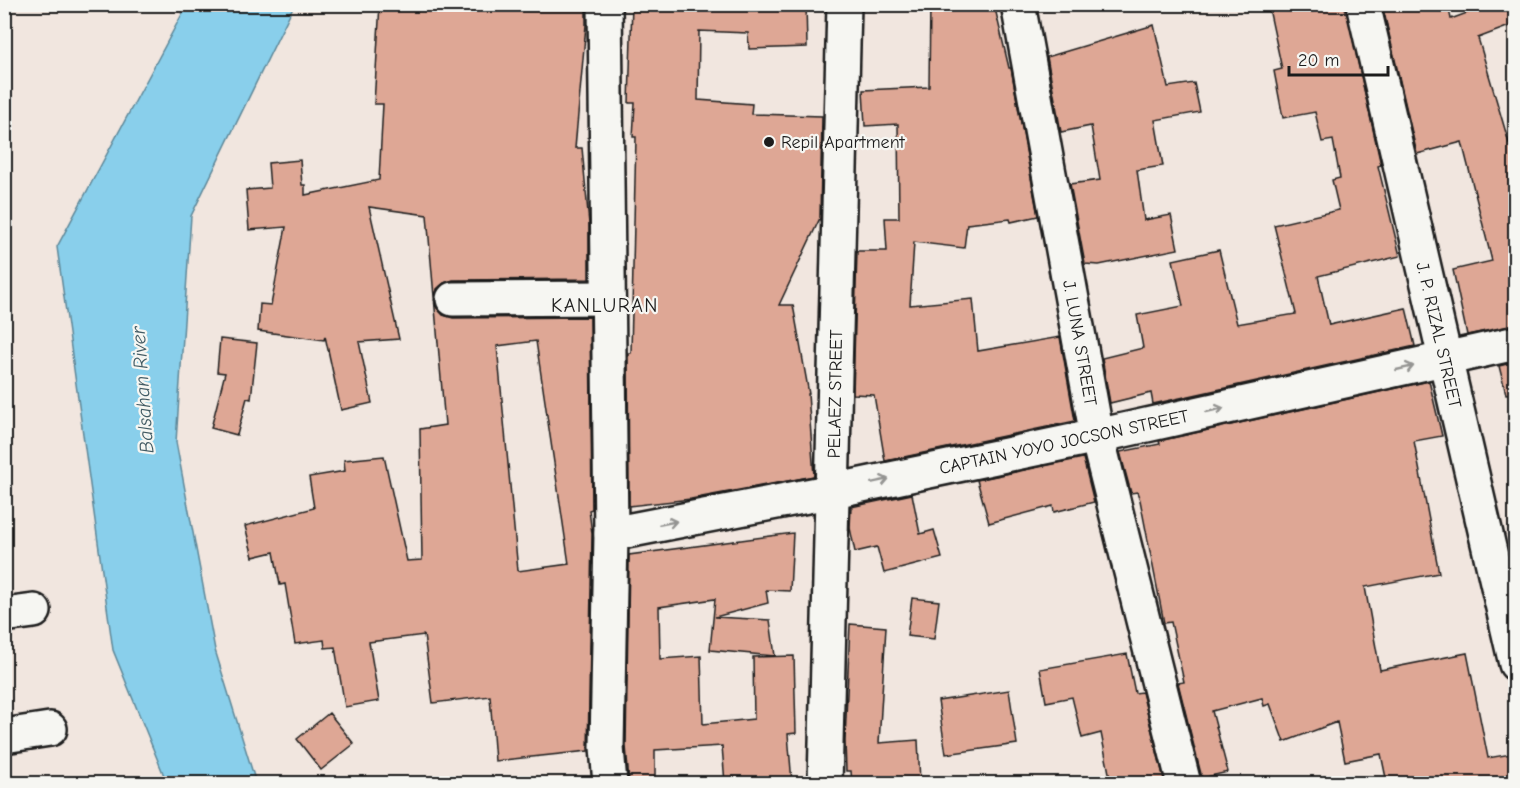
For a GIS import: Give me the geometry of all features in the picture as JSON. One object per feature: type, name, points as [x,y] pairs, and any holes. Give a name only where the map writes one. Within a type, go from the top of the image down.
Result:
[{"type":"street","points":[[604,4],[611,534],[607,747],[610,783]]},
{"type":"street","name":"PELAEZ STREET","points":[[825,783],[844,4]]},
{"type":"street","name":"J. LUNA STREET","points":[[1018,4],[1097,436],[1184,783]]},
{"type":"street","name":"J. P. RIZAL STREET","points":[[1363,4],[1515,664]]},
{"type":"street","points":[[453,299],[608,298]]},
{"type":"street","name":"CAPTAIN YOYO JOCSON STREET","points":[[611,534],[1097,436],[1515,343]]},
{"type":"street","points":[[4,736],[50,729]]},
{"type":"water","name":"Balsahan River","points":[[187,5],[294,5],[191,216],[176,442],[215,650],[256,783],[167,783],[113,650],[57,247]]},
{"type":"building","points":[[380,4],[586,4],[575,148],[582,148],[589,224],[589,279],[453,280],[437,289],[434,299],[427,215],[369,207],[399,339],[359,342],[372,403],[341,410],[325,336],[324,340],[258,331],[260,304],[271,305],[286,227],[249,230],[246,190],[270,188],[268,163],[300,160],[305,195],[379,180],[383,104],[374,104]]},
{"type":"building","points":[[632,4],[806,4],[807,47],[749,49],[748,33],[699,31],[698,100],[752,104],[751,114],[822,116],[820,218],[779,305],[793,305],[809,394],[814,476],[691,499],[629,506],[628,353],[631,353],[636,137],[633,137],[635,103],[629,103]]},
{"type":"building","points":[[930,4],[994,4],[1009,68],[1011,68],[1038,216],[1011,222],[1010,219],[967,224],[964,248],[914,242],[910,305],[973,299],[978,351],[1060,337],[1075,421],[885,461],[874,395],[853,394],[857,251],[887,251],[885,218],[899,218],[898,124],[865,126],[863,90],[929,87]]},
{"type":"building","points":[[1268,4],[1345,4],[1381,165],[1378,166],[1400,256],[1318,276],[1329,325],[1406,308],[1415,346],[1153,404],[1151,393],[1110,403],[1102,358],[1143,348],[1137,315],[1183,306],[1173,260],[1219,250],[1237,324],[1296,314],[1274,225],[1339,210],[1332,180],[1340,178],[1333,140],[1322,142],[1315,112],[1283,118],[1274,71],[1282,69]]},
{"type":"building","points":[[1382,4],[1448,4],[1451,19],[1491,4],[1515,4],[1515,24],[1478,38],[1509,143],[1515,141],[1515,325],[1467,335],[1453,270],[1492,261],[1462,142],[1417,154]]},
{"type":"building","points":[[1154,25],[1168,87],[1194,83],[1200,112],[1155,120],[1163,166],[1137,170],[1144,220],[1171,215],[1178,249],[1099,265],[1085,264],[1070,184],[1100,180],[1091,126],[1061,132],[1047,57]]},
{"type":"building","points":[[434,301],[443,315],[453,318],[590,317],[592,509],[589,510],[592,534],[588,751],[495,761],[490,696],[433,703],[424,635],[369,642],[379,701],[345,707],[335,647],[325,648],[324,640],[295,644],[285,584],[280,585],[274,552],[253,557],[245,526],[314,508],[309,477],[345,471],[344,460],[384,456],[407,561],[422,560],[420,429],[445,425]],"holes":[[[536,341],[569,564],[518,571],[497,346]]]},
{"type":"building","points":[[220,339],[257,343],[251,399],[247,398],[237,435],[211,428],[225,373],[217,372]]},
{"type":"building","points":[[1515,362],[1515,393],[1506,394],[1499,366]]},
{"type":"building","points":[[1429,381],[1442,436],[1414,441],[1439,573],[1365,587],[1380,670],[1467,653],[1488,758],[1511,754],[1515,783],[1387,783],[1381,754],[1345,761],[1337,722],[1284,742],[1270,704],[1264,706],[1262,698],[1212,711],[1228,772],[1202,778],[1178,683],[1184,682],[1171,622],[1164,623],[1140,500],[1137,492],[1131,493],[1120,452],[1160,444],[1159,441]]},
{"type":"building","points":[[1083,458],[1094,502],[1054,512],[1053,506],[989,523],[977,480]]},
{"type":"building","points":[[912,494],[920,534],[934,530],[942,558],[884,573],[877,547],[855,552],[850,528],[851,507]]},
{"type":"building","points":[[793,533],[790,591],[766,590],[768,603],[715,617],[770,620],[775,656],[710,650],[715,599],[659,607],[660,659],[701,656],[703,724],[754,719],[753,657],[794,656],[796,733],[788,734],[792,783],[725,783],[722,746],[655,750],[655,782],[629,781],[626,746],[629,555]]},
{"type":"building","points":[[912,598],[939,601],[934,639],[907,636]]},
{"type":"building","points":[[850,624],[886,627],[879,743],[918,740],[920,783],[852,783],[851,771],[846,771],[845,741]]},
{"type":"building","points":[[1127,654],[1135,693],[1142,692],[1165,783],[1111,783],[1101,733],[1082,738],[1072,697],[1046,702],[1040,669]]},
{"type":"building","points":[[1009,690],[1017,744],[946,754],[938,701]]},
{"type":"building","points":[[329,713],[354,744],[321,770],[297,739]]},
{"type":"place","name":"Repil Apartment","points":[[769,142]]},
{"type":"district","name":"KANLURAN","points":[[605,305]]}]
